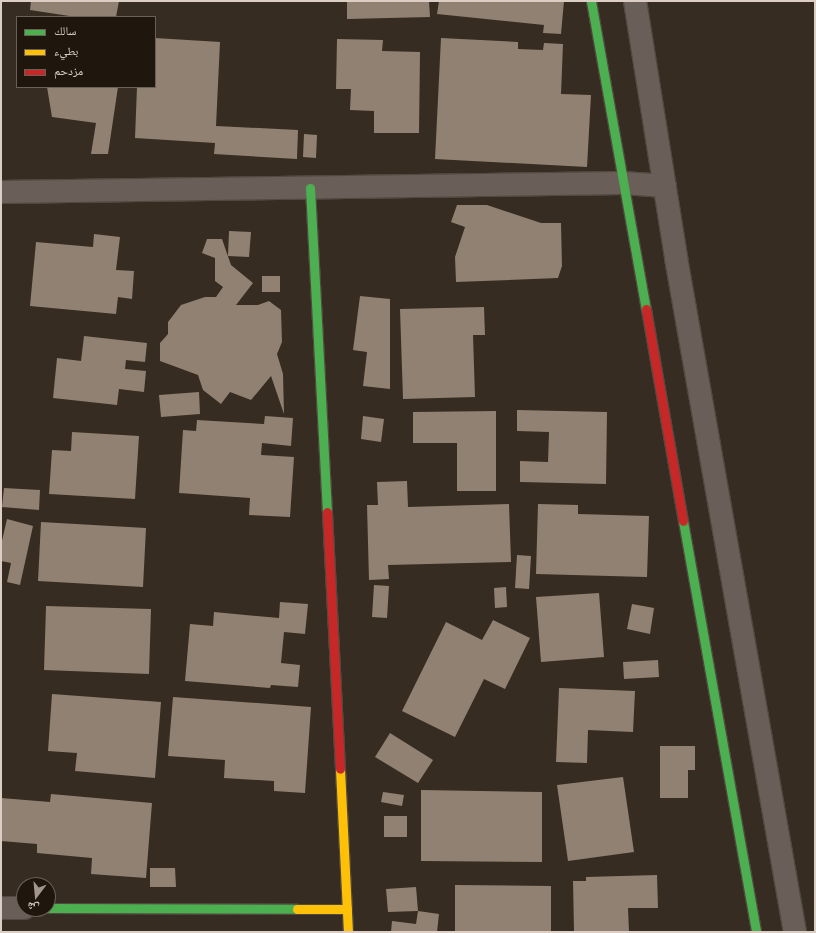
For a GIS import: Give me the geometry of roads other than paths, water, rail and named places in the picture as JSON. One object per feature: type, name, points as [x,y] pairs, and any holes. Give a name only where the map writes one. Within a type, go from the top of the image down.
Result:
[{"type":"street","points":[[591,1],[756,932]]},
{"type":"street","points":[[635,1],[665,186],[795,932]]},
{"type":"street","points":[[1,192],[623,183],[665,186]]},
{"type":"street","points":[[310,188],[348,932]]},
{"type":"street","points":[[1,908],[16,908]]},
{"type":"street","points":[[56,908],[347,909]]}]
